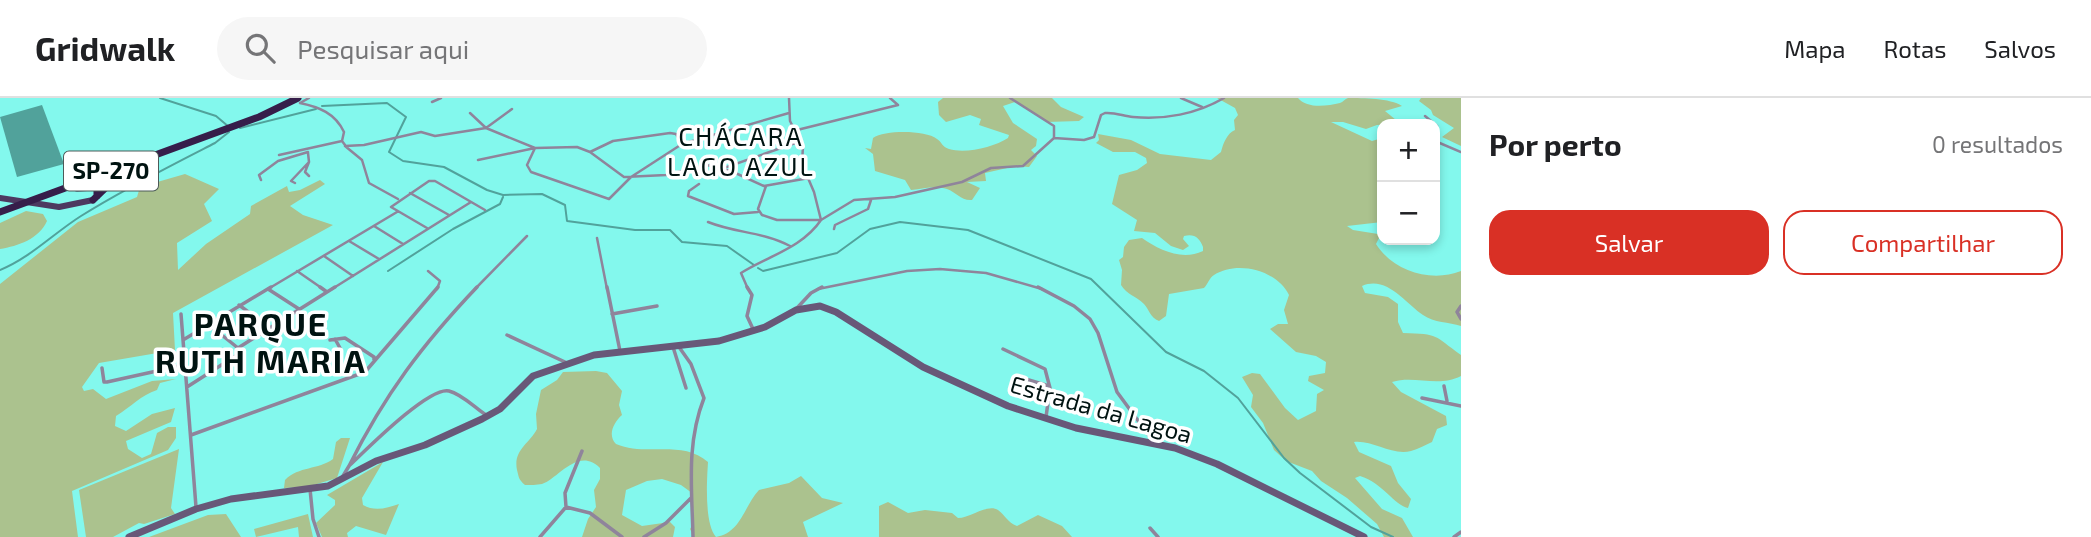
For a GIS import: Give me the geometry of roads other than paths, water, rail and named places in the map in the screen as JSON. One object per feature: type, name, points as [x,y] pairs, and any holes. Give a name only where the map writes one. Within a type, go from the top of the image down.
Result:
[{"type":"highway","name":"SP-270","points":[[1,211],[237,123],[287,98]]},
{"type":"highway","name":"SP-270","points":[[237,123],[299,101]]},
{"type":"highway","name":"SP-270","points":[[1,211],[221,129]]},
{"type":"highway","points":[[42,203],[189,142]]},
{"type":"highway","points":[[93,200],[114,177],[147,160]]},
{"type":"highway","points":[[42,203],[90,186],[99,190],[93,200]]},
{"type":"main road","points":[[0,198],[74,208],[93,200]]},
{"type":"street","points":[[299,101],[309,98]]},
{"type":"street","points":[[432,102],[441,98]]},
{"type":"street","points":[[789,98],[791,123],[801,141],[803,164],[821,220]]},
{"type":"street","points":[[796,130],[898,106],[890,98]]},
{"type":"street","points":[[1010,98],[1054,126],[1054,138]]},
{"type":"street","points":[[1181,98],[1202,107]]},
{"type":"street","points":[[753,331],[747,316],[752,295],[741,276],[752,267],[807,239],[821,220],[854,200],[871,200],[951,185],[991,168],[1023,166],[1054,138],[1090,139],[1096,134],[1101,116],[1107,113],[1129,117],[1173,116],[1224,98]]},
{"type":"street","points":[[299,101],[318,107],[338,120],[344,132],[342,141],[362,160],[369,183],[398,199]]},
{"type":"street","points":[[345,146],[396,139],[421,132],[435,136],[486,128],[512,109]]},
{"type":"street","points":[[470,113],[486,128],[535,148]]},
{"type":"street","points":[[535,148],[527,165],[531,172],[604,199],[611,198],[631,177],[682,144],[789,113]]},
{"type":"street","points":[[1425,116],[1430,119]]},
{"type":"street","points":[[590,152],[613,139],[653,137],[671,132],[676,134],[682,144]]},
{"type":"street","points":[[261,180],[258,175],[278,161],[342,141]]},
{"type":"street","points":[[723,169],[801,141]]},
{"type":"street","points":[[1440,143],[1461,152]]},
{"type":"street","points":[[478,160],[535,148],[569,145],[590,152],[624,177],[666,175],[703,165],[723,169],[766,186],[809,178]]},
{"type":"street","points":[[279,155],[309,150]]},
{"type":"street","points":[[309,150],[309,162],[305,172],[309,176]]},
{"type":"street","points":[[295,183],[291,181],[292,177],[309,162]]},
{"type":"street","points":[[427,229],[391,206],[398,199],[433,181],[485,209]]},
{"type":"street","points":[[699,184],[689,191],[688,196],[734,214],[758,212],[777,220],[821,220]]},
{"type":"street","points":[[758,212],[766,186]]},
{"type":"street","points":[[410,193],[449,215]]},
{"type":"street","points":[[834,229],[835,225],[853,214],[868,209],[871,200]]},
{"type":"street","points":[[187,387],[237,355],[239,348],[471,202]]},
{"type":"street","points":[[1,211],[42,203]]},
{"type":"street","points":[[183,340],[397,212]]},
{"type":"street","points":[[708,222],[729,230],[774,236],[790,246]]},
{"type":"street","points":[[374,226],[403,244]]},
{"type":"street","points":[[340,481],[404,370],[527,236]]},
{"type":"street","points":[[597,239],[620,351]]},
{"type":"street","points":[[349,241],[379,259]]},
{"type":"street","points":[[324,256],[353,276]]},
{"type":"street","points":[[796,310],[806,296],[822,286],[865,281],[919,269],[976,272],[1036,287],[1063,301],[1092,322],[1116,390],[1154,442]]},
{"type":"street","points":[[297,271],[327,292]]},
{"type":"street","points":[[191,435],[358,374],[374,362],[440,285],[440,281],[428,271]]},
{"type":"street","points":[[268,289],[299,309]]},
{"type":"street","points":[[239,305],[270,328]]},
{"type":"street","points":[[612,314],[657,306]]},
{"type":"street","name":"Estrada da Lagoa","points":[[129,537],[196,509],[254,494],[322,488],[340,481],[376,461],[425,445],[488,416],[505,404],[533,376],[594,355],[719,341],[753,331],[796,310],[820,306],[831,309],[930,371],[1045,419],[1154,442],[1217,464],[1364,537]]},
{"type":"street","points":[[1461,306],[1457,312],[1461,319]]},
{"type":"street","points":[[181,314],[196,509]]},
{"type":"street","points":[[208,324],[239,348]]},
{"type":"street","points":[[507,335],[569,365]]},
{"type":"street","points":[[340,348],[332,340],[345,338],[374,357],[374,362]]},
{"type":"street","points":[[676,347],[687,388]]},
{"type":"street","points":[[676,347],[691,364],[704,398],[694,423],[691,498],[693,537]]},
{"type":"street","points":[[1003,349],[1043,367],[1049,386],[1045,419]]},
{"type":"street","points":[[102,368],[104,382],[107,382],[184,365]]},
{"type":"street","points":[[1022,378],[1049,386]]},
{"type":"street","points":[[1444,386],[1448,402]]},
{"type":"street","points":[[349,466],[410,410],[442,390],[452,391],[488,416]]},
{"type":"street","points":[[1422,398],[1461,406]]},
{"type":"street","points":[[540,537],[566,507],[565,493],[582,451]]},
{"type":"street","points":[[310,489],[318,537]]},
{"type":"street","points":[[644,537],[666,523],[691,498]]},
{"type":"street","points":[[566,507],[586,512],[622,537]]},
{"type":"street","points":[[1150,528],[1158,537]]},
{"type":"street","points":[[1454,537],[1461,532]]},
{"type":"water","points":[[42,105],[64,164],[17,177],[0,117]]},
{"type":"waterway","points":[[160,98],[216,116],[229,127]]},
{"type":"waterway","points":[[322,106],[387,103],[406,117],[389,152],[403,161],[444,167],[487,190],[503,195],[542,194],[565,205],[567,221],[635,230],[670,230],[682,242],[727,246],[754,265]]},
{"type":"waterway","points":[[240,128],[316,109]]},
{"type":"waterway","points":[[0,270],[22,259],[97,206],[215,143],[229,132]]},
{"type":"waterway","points":[[388,271],[453,229],[500,204],[503,197]]},
{"type":"waterway","points":[[758,268],[763,271],[837,253],[870,229],[900,222],[968,230],[1091,279],[1166,352],[1204,371],[1238,398],[1284,458],[1300,473],[1371,527],[1393,537]]},
{"type":"district","name":"CHÁCARA LAGO AZUL","points":[[741,152]]},
{"type":"district","name":"PARQUE RUTH MARIA","points":[[261,344]]}]
